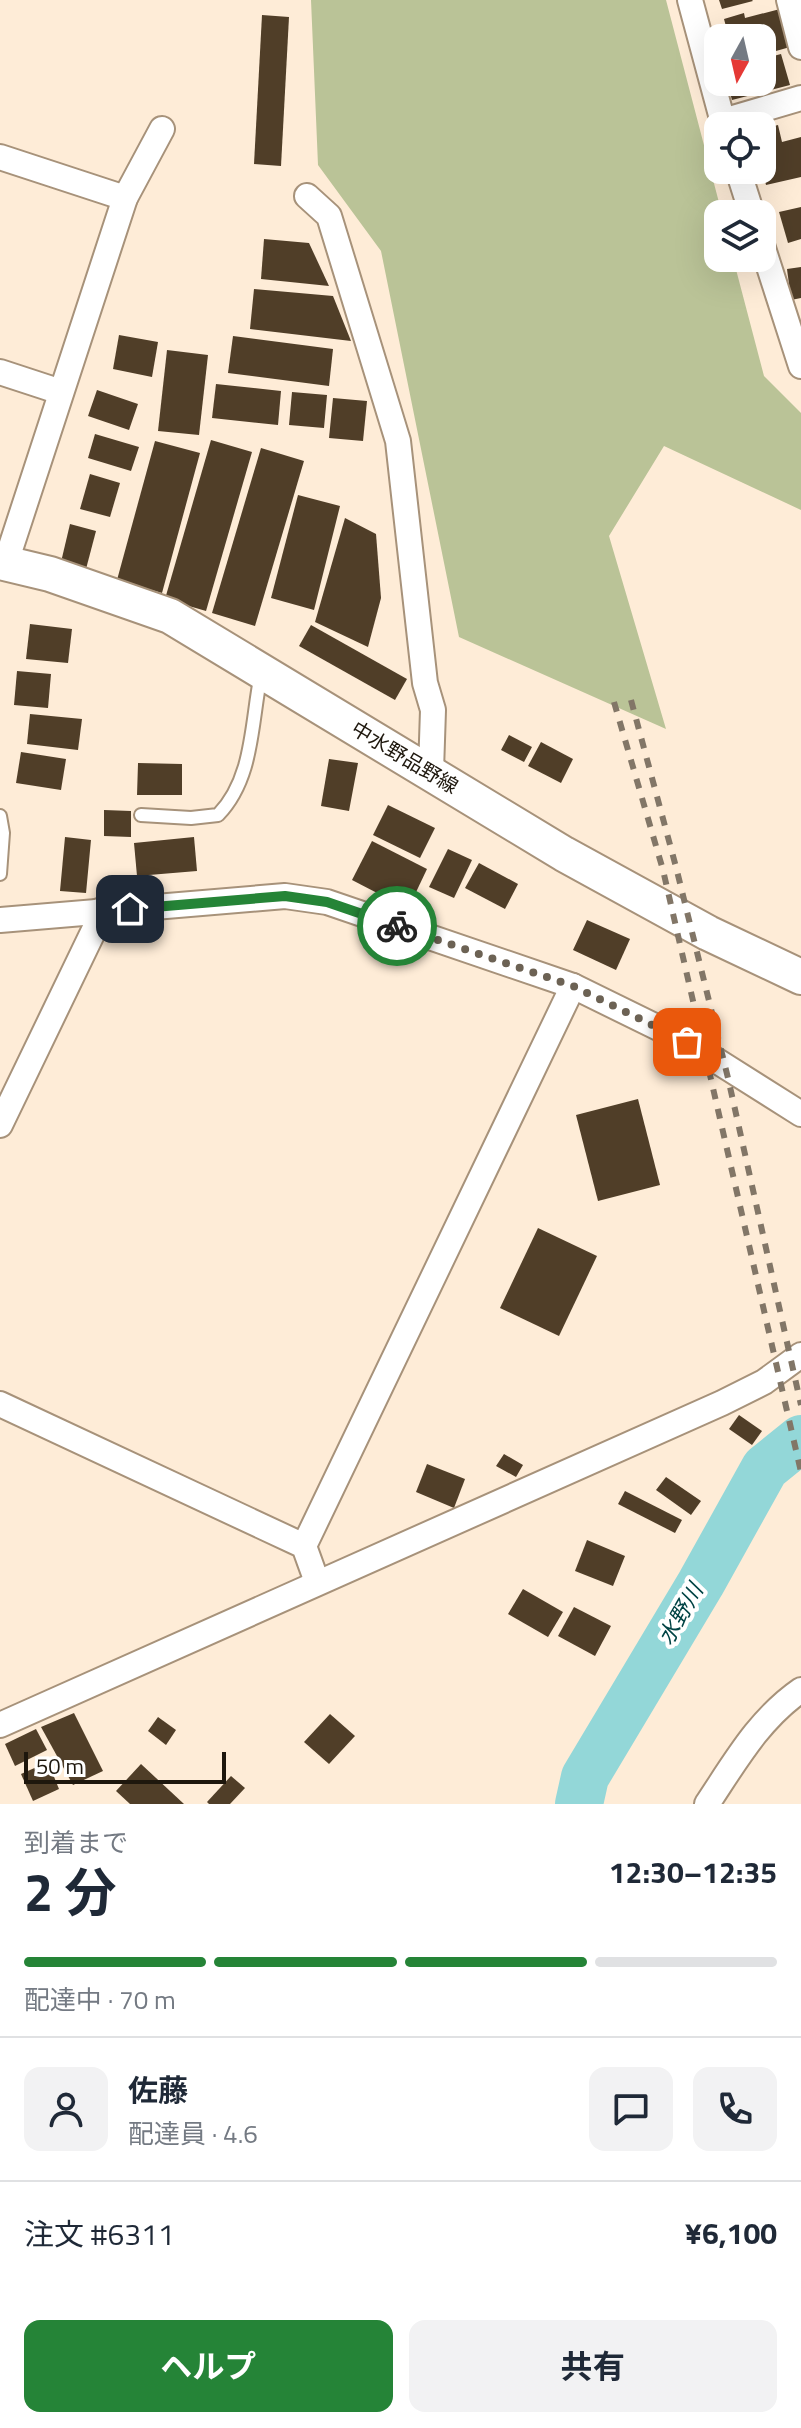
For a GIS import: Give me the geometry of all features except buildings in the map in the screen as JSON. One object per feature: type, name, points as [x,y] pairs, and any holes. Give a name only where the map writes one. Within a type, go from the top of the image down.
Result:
[{"type":"main road","name":"中水野品野線","points":[[3,562],[50,574],[170,616],[564,854],[645,900],[801,977]]},
{"type":"street","points":[[690,0],[721,112]]},
{"type":"street","points":[[789,0],[801,47]]},
{"type":"street","points":[[760,112],[801,98]]},
{"type":"street","points":[[3,562],[125,198],[162,129]]},
{"type":"street","points":[[0,157],[125,198]]},
{"type":"street","points":[[307,196],[329,216],[398,441],[425,683],[433,710],[431,771]]},
{"type":"street","points":[[771,272],[801,366]]},
{"type":"street","points":[[0,372],[61,392]]},
{"type":"street","points":[[0,920],[285,896],[327,902],[573,986],[687,1042],[801,1114]]},
{"type":"street","points":[[0,1125],[95,928],[99,911]]},
{"type":"street","points":[[304,1546],[573,986]]},
{"type":"street","points":[[0,1725],[722,1403],[764,1382],[801,1355]]},
{"type":"street","points":[[0,1404],[304,1546],[317,1582]]},
{"type":"street","points":[[707,1804],[755,1731],[801,1690]]},
{"type":"lane","points":[[141,815],[191,818],[218,815],[231,801],[244,774],[262,670]]},
{"type":"lane","points":[[0,816],[3,833],[0,874]]},
{"type":"green space","points":[[311,0],[666,0],[704,145],[704,184],[714,184],[718,200],[704,200],[704,272],[737,272],[764,376],[801,413],[801,510],[664,446],[609,536],[666,729],[459,637],[381,251],[318,165]]},
{"type":"waterway","name":"水野川","points":[[579,1804],[585,1777],[701,1583],[765,1468],[801,1439]]},
{"type":"railway","points":[[631,700],[728,1078],[801,1405]]},
{"type":"railway","points":[[614,702],[663,870],[801,1472]]},
{"type":"way so far","points":[[397,926],[573,986],[687,1042]]},
{"type":"route","points":[[130,909],[285,896],[327,902],[397,926]]}]
